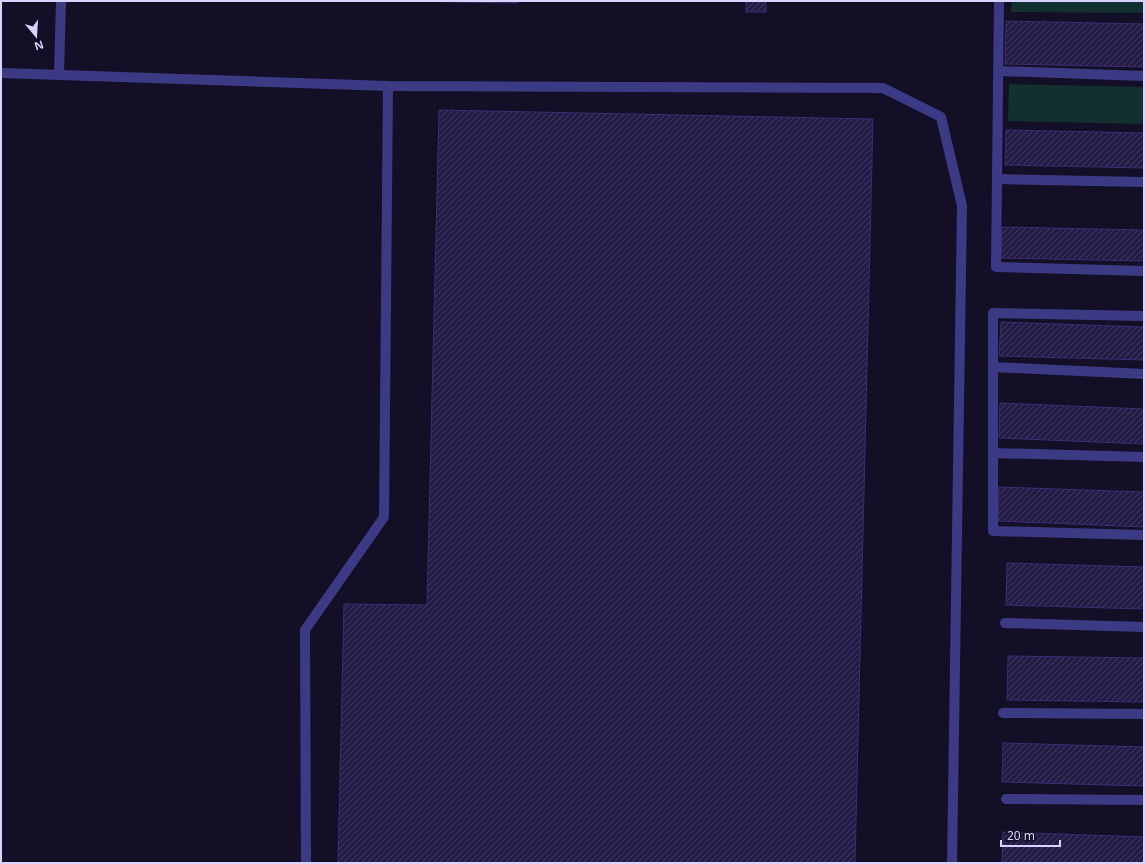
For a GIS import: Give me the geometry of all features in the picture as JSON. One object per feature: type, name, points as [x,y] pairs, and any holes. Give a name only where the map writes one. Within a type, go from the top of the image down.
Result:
[{"type":"lane","points":[[59,75],[61,1]]},
{"type":"lane","points":[[1000,1],[996,267],[1144,271]]},
{"type":"lane","points":[[998,71],[1144,76]]},
{"type":"lane","points":[[1,73],[388,86],[883,88],[941,117],[962,206],[952,863]]},
{"type":"lane","points":[[306,863],[304,630],[384,517],[388,86]]},
{"type":"lane","points":[[997,179],[1144,182]]},
{"type":"lane","points":[[1144,316],[993,313],[993,531],[1144,535]]},
{"type":"lane","points":[[993,367],[1144,374]]},
{"type":"lane","points":[[993,453],[1144,457]]},
{"type":"lane","points":[[1004,623],[1144,627]]},
{"type":"lane","points":[[1003,713],[1144,714]]},
{"type":"lane","points":[[1006,799],[1144,800]]},
{"type":"green space","points":[[1012,1],[1144,1],[1144,13],[1011,12]]},
{"type":"green space","points":[[1009,84],[1144,87],[1144,124],[1008,121]]},
{"type":"building","points":[[412,1],[518,1],[518,3]]},
{"type":"building","points":[[746,1],[766,1],[766,12],[746,12]]},
{"type":"building","points":[[1006,21],[1144,24],[1144,67],[1005,64]]},
{"type":"building","points":[[439,110],[873,119],[855,863],[338,863],[344,604],[427,605]]},
{"type":"building","points":[[1006,130],[1144,133],[1144,168],[1005,165]]},
{"type":"building","points":[[1002,227],[1144,230],[1144,261],[1001,258]]},
{"type":"building","points":[[1001,322],[1144,327],[1144,360],[999,356]]},
{"type":"building","points":[[1000,403],[1144,409],[1144,444],[999,438]]},
{"type":"building","points":[[999,487],[1144,492],[1144,527],[998,521]]},
{"type":"building","points":[[1007,563],[1144,567],[1144,609],[1006,605]]},
{"type":"building","points":[[1008,656],[1144,658],[1144,702],[1007,700]]},
{"type":"building","points":[[1003,743],[1144,747],[1144,786],[1002,782]]},
{"type":"building","points":[[1003,832],[1144,837],[1144,863],[1002,863]]}]
